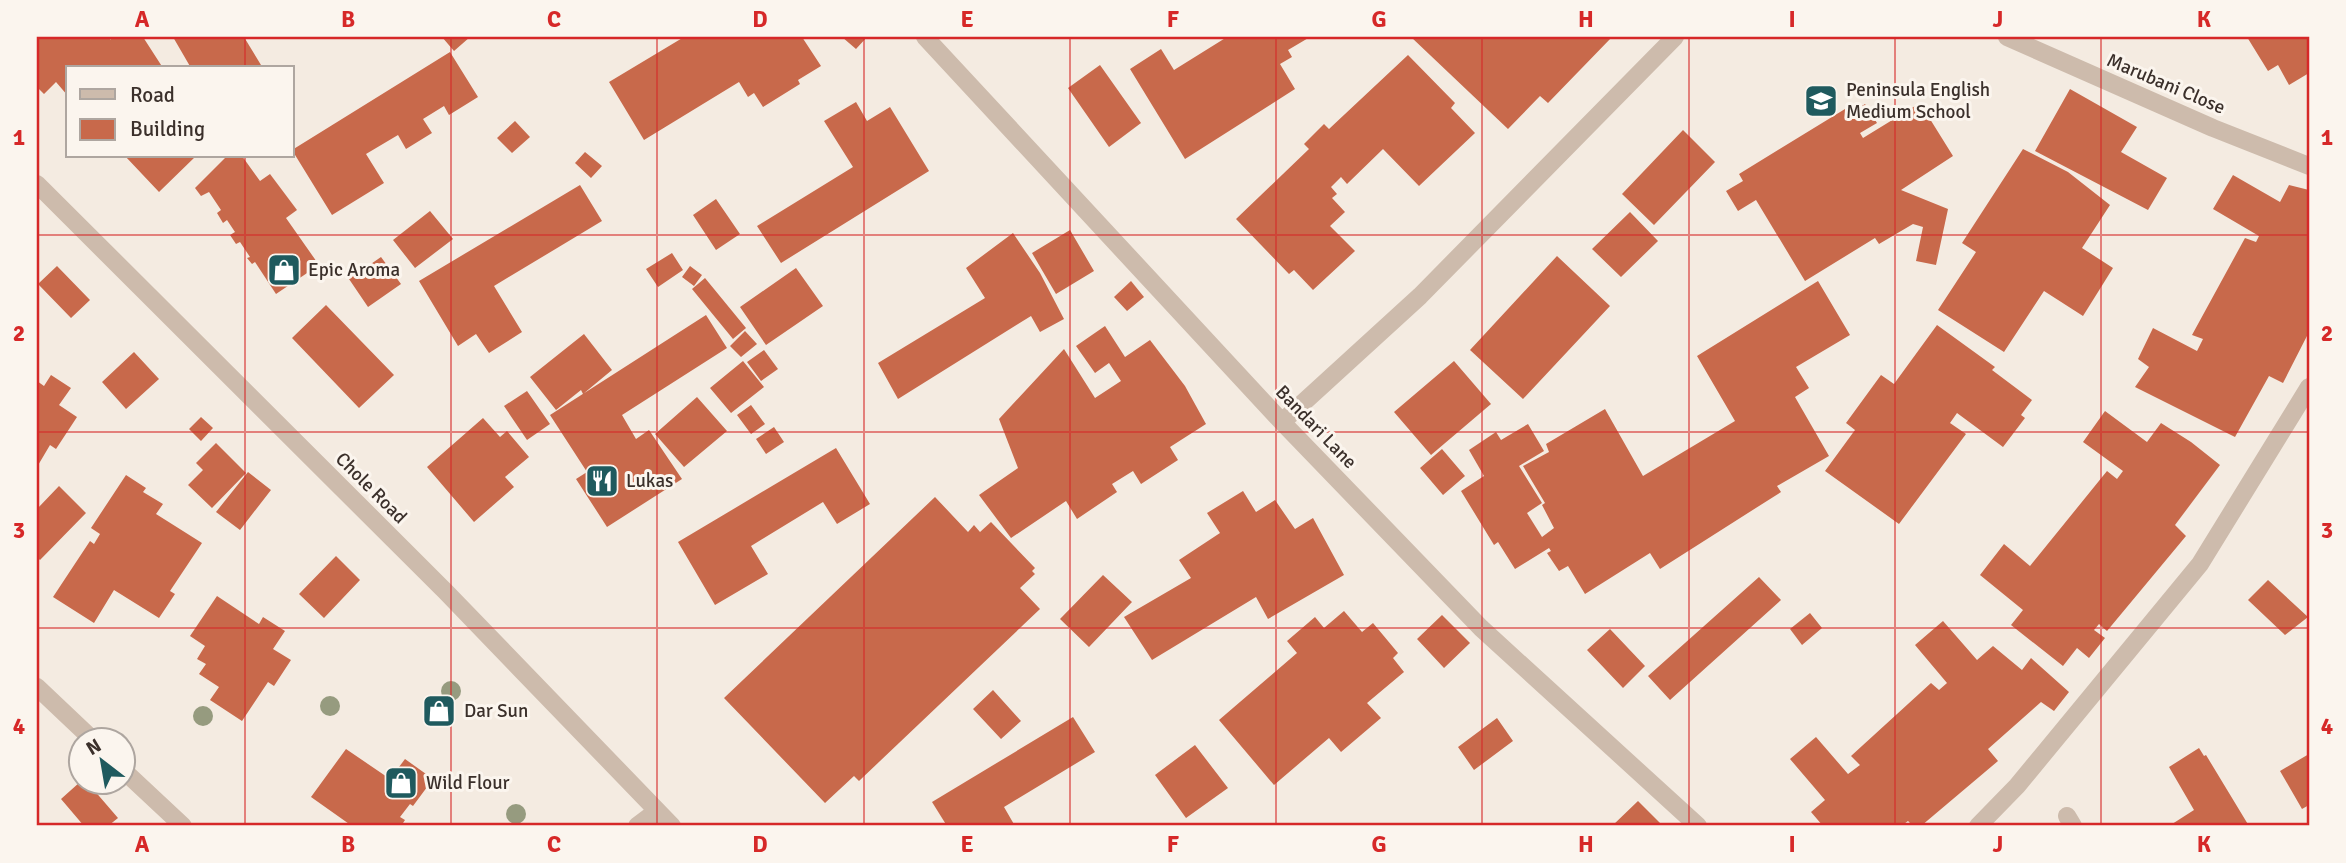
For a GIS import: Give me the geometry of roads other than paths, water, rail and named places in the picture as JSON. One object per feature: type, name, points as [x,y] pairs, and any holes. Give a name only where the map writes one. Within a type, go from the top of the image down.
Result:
[{"type":"street","name":"Bandari Lane","points":[[925,37],[1282,422],[1481,628],[1698,826]]},
{"type":"street","points":[[1282,422],[1420,296],[1675,37]]},
{"type":"street","name":"Marubani Close","points":[[2007,37],[2200,122],[2309,166]]},
{"type":"street","name":"Chole Road","points":[[37,184],[446,592],[672,826]]},
{"type":"street","points":[[1978,826],[2017,786],[2200,564],[2309,387]]},
{"type":"street","points":[[37,687],[78,726]]},
{"type":"street","points":[[136,782],[183,826]]},
{"type":"street","points":[[637,826],[657,811]]},
{"type":"place","name":"Peninsula English Medium School","points":[[1821,101]]},
{"type":"place","name":"Epic Aroma","points":[[284,270]]},
{"type":"place","name":"Lukas","points":[[602,481]]},
{"type":"place","name":"Dar Sun","points":[[439,711]]},
{"type":"place","name":"Wild Flour","points":[[401,783]]}]
